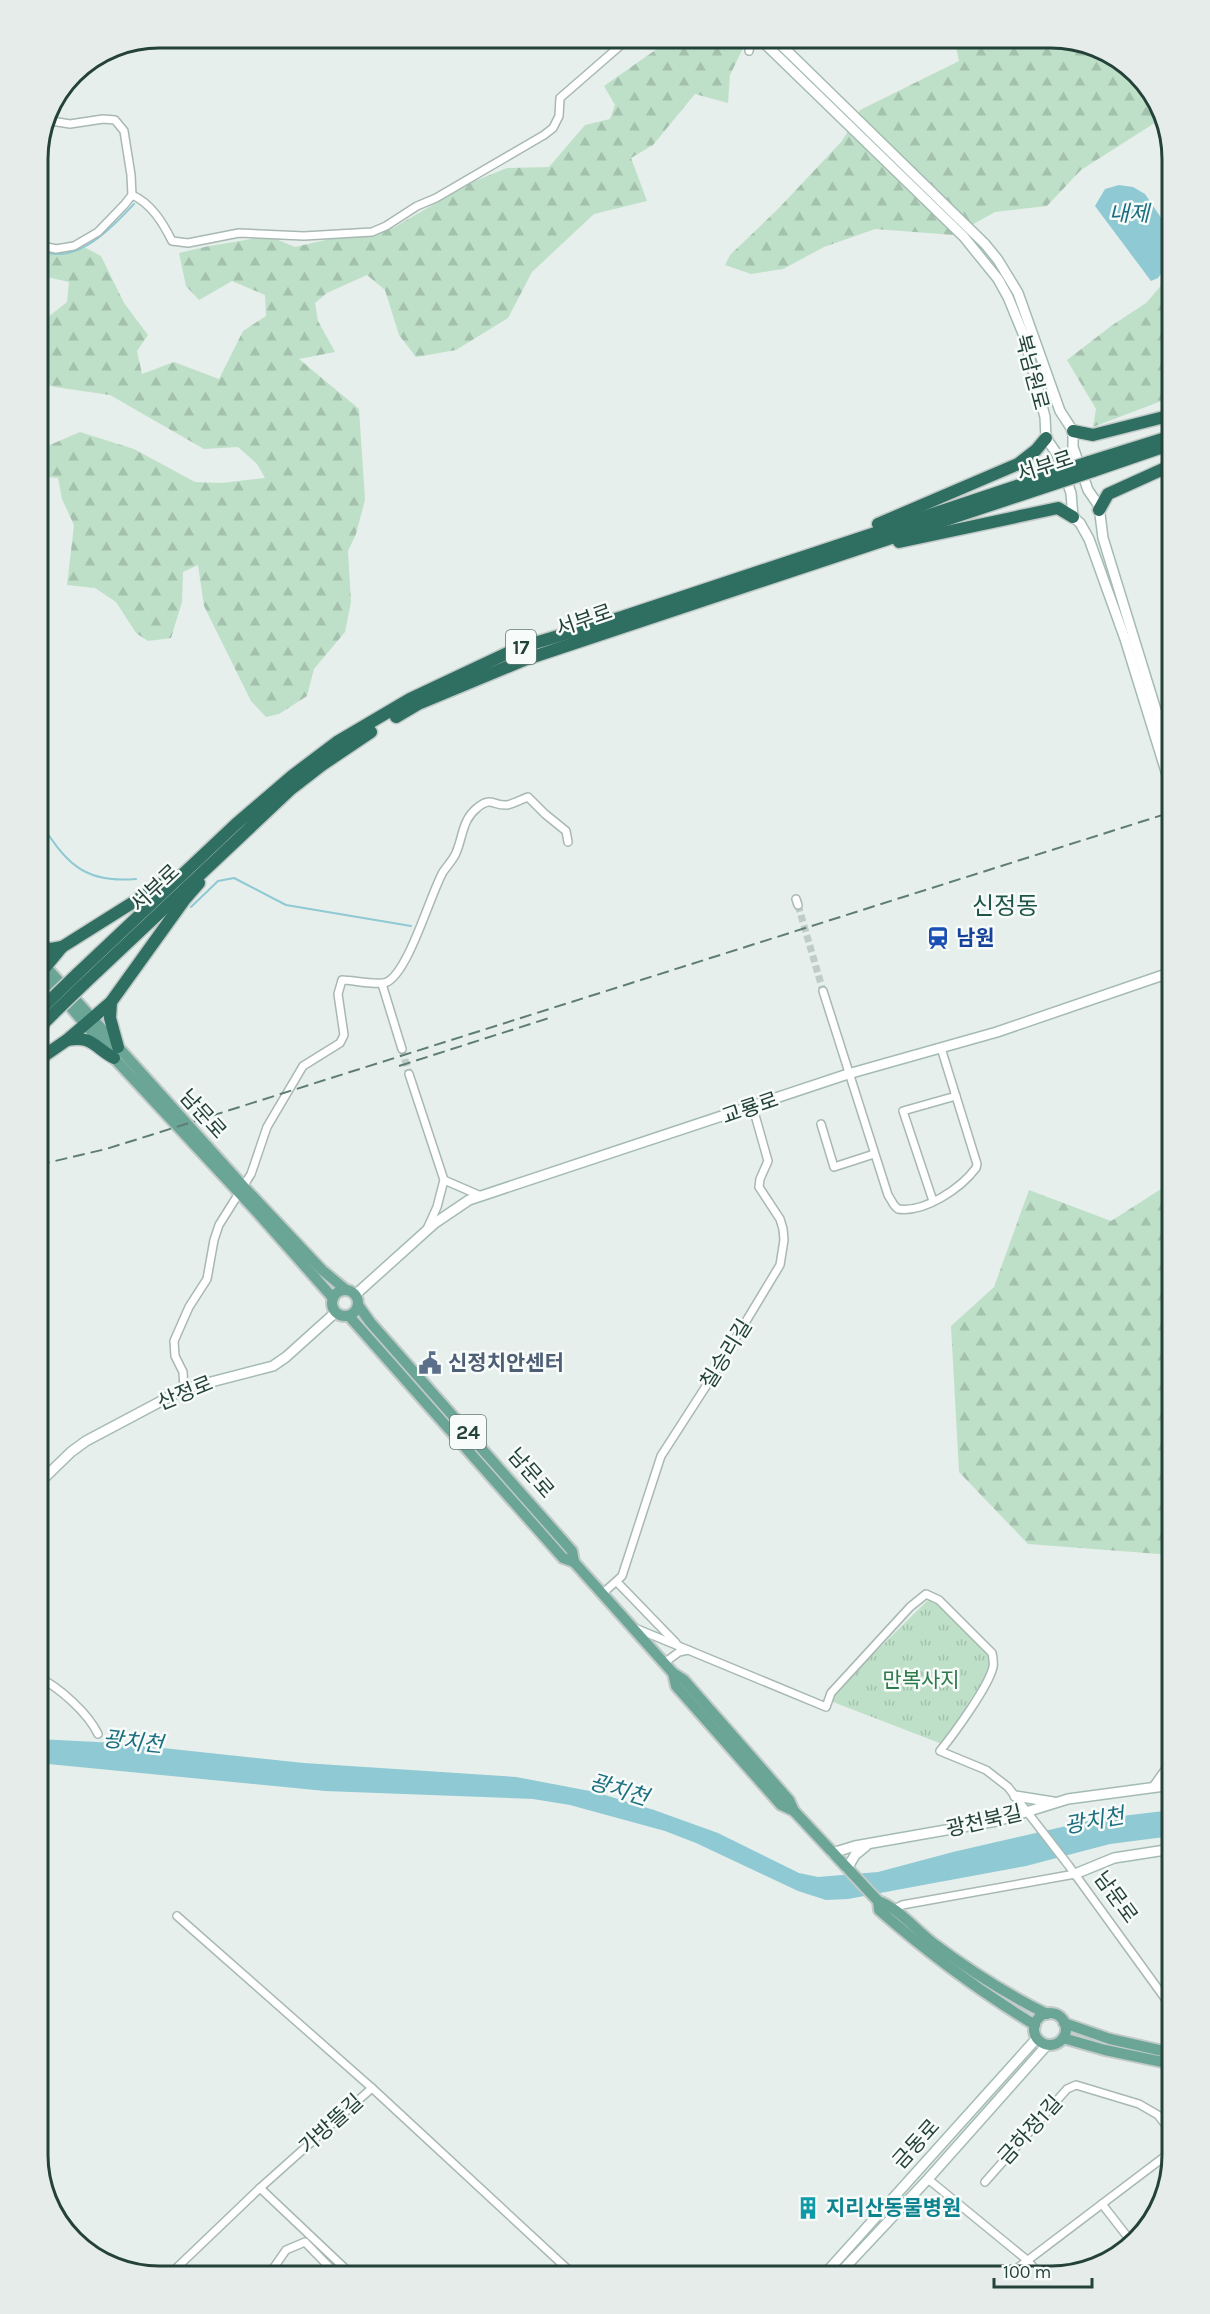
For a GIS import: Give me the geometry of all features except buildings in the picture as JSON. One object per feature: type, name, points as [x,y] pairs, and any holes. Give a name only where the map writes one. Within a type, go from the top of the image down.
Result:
[{"type":"highway","points":[[1070,427],[1094,435],[1162,418]]},
{"type":"highway","points":[[772,572],[808,549],[904,514],[1018,464],[1036,450],[1046,435]]},
{"type":"highway","name":"서부로","points":[[48,1008],[241,828],[292,776],[337,742],[410,699],[518,648],[772,572],[1091,466],[1162,440]]},
{"type":"highway","name":"서부로","points":[[1091,466],[1162,447]]},
{"type":"highway","points":[[1099,513],[1108,494],[1162,470]]},
{"type":"highway","points":[[772,572],[809,569],[852,554],[899,542],[1058,508],[1076,520]]},
{"type":"highway","points":[[48,961],[63,947],[159,886],[241,828]]},
{"type":"highway","points":[[48,1053],[111,1002],[185,899],[241,828]]},
{"type":"highway","points":[[48,949],[63,947]]},
{"type":"highway","points":[[67,1040],[86,1039],[94,1042],[104,1052],[116,1053],[110,1018],[111,1002]]},
{"type":"main road","name":"남문로","points":[[48,978],[242,1191],[333,1298],[332,1307],[336,1312]]},
{"type":"main road","name":"남문로","points":[[242,1191],[322,1270],[353,1296],[402,1366],[563,1558],[574,1562],[673,1673],[676,1686],[781,1805],[794,1811],[878,1901]]},
{"type":"main road","points":[[333,1298],[338,1292],[353,1296],[355,1312],[349,1316],[342,1316],[336,1312]]},
{"type":"main road","name":"남문로","points":[[349,1316],[402,1366]]},
{"type":"main road","points":[[1042,2042],[1035,2025],[982,1993],[956,1967],[887,1904],[878,1901],[879,1910],[956,1967],[1011,1996],[1047,2014],[1057,2015],[1064,2023],[1110,2038],[1162,2050]]},
{"type":"main road","points":[[1035,2025],[1038,2019],[1047,2014]]},
{"type":"main road","points":[[1064,2023],[1063,2038],[1105,2050],[1162,2062]]},
{"type":"main road","name":"금동로","points":[[1042,2042],[1055,2044],[1063,2038]]},
{"type":"street","points":[[132,195],[144,200],[167,230],[172,242],[188,243],[239,233],[304,236],[372,232],[508,157],[553,128],[559,116],[560,98],[618,48]]},
{"type":"street","name":"북남원로","points":[[769,48],[964,237],[983,259],[1008,297],[1024,336],[1045,417],[1046,435],[1057,454],[1071,493],[1076,520],[1089,539],[1125,639],[1162,759]]},
{"type":"street","name":"북남원로","points":[[784,48],[971,231],[998,260],[1018,293],[1060,411],[1070,427],[1073,447],[1088,490],[1096,502],[1103,538],[1162,727]]},
{"type":"street","points":[[48,247],[56,249],[74,246],[98,232],[132,195],[124,131],[115,120],[103,119],[69,124],[55,122]]},
{"type":"street","points":[[1046,435],[1054,422],[1063,421],[1070,427]]},
{"type":"street","points":[[1076,520],[1093,522],[1099,513]]},
{"type":"street","points":[[184,1389],[183,1372],[175,1356],[174,1341],[189,1307],[207,1279],[219,1225],[251,1174],[267,1127],[303,1066],[340,1044],[344,1035],[338,994],[342,980],[382,984],[393,977],[411,948],[443,873],[455,856],[467,820],[477,808],[488,802],[506,805],[528,797],[566,831],[568,842]]},
{"type":"street","name":"교룡로","points":[[353,1296],[451,1210],[469,1200],[753,1108],[848,1074],[997,1032],[1162,976]]},
{"type":"street","points":[[382,984],[402,1049]]},
{"type":"street","points":[[823,991],[888,1195],[894,1206],[903,1210],[945,1197],[976,1168],[977,1164],[941,1048]]},
{"type":"street","points":[[409,1074],[444,1180],[437,1207],[426,1232]]},
{"type":"street","points":[[933,1201],[903,1111],[956,1096]]},
{"type":"street","name":"칠승리길","points":[[602,1594],[622,1576],[661,1456],[780,1266],[784,1240],[783,1229],[780,1219],[759,1187],[768,1161],[753,1108]]},
{"type":"street","points":[[820,1125],[834,1167],[874,1154]]},
{"type":"street","points":[[444,1180],[481,1196]]},
{"type":"street","name":"산정로","points":[[48,1474],[86,1441],[184,1389],[273,1366],[286,1358],[336,1312]]},
{"type":"street","points":[[617,1582],[678,1645]]},
{"type":"street","name":"남문로","points":[[632,1627],[826,1707],[831,1693],[910,1607],[926,1594],[932,1595],[992,1653],[993,1661],[993,1670],[986,1684],[957,1730],[940,1751],[993,1774],[1015,1796]]},
{"type":"street","points":[[664,1664],[679,1652],[688,1650]]},
{"type":"street","points":[[48,1683],[70,1700],[92,1723],[98,1734]]},
{"type":"street","points":[[1152,1788],[1162,1775]]},
{"type":"street","name":"광천북길","points":[[832,1853],[855,1846],[866,1846],[997,1821],[1055,1802],[1162,1787]]},
{"type":"street","points":[[1015,1796],[1055,1802]]},
{"type":"street","points":[[1015,1796],[1028,1811]]},
{"type":"street","name":"남문로","points":[[1028,1811],[1162,1993]]},
{"type":"street","points":[[849,1870],[855,1855],[866,1846]]},
{"type":"street","points":[[893,1910],[903,1905],[1072,1870],[1114,1858],[1162,1851]]},
{"type":"street","points":[[177,1916],[372,2088]]},
{"type":"street","name":"금동로","points":[[846,2266],[928,2179],[1042,2042]]},
{"type":"street","name":"금동로","points":[[833,2266],[1042,2042]]},
{"type":"street","name":"금하정1길","points":[[985,2182],[1067,2089],[1076,2085],[1139,2104],[1162,2120]]},
{"type":"street","name":"가방뜰길","points":[[178,2266],[260,2188],[372,2088],[564,2266]]},
{"type":"street","points":[[1020,2266],[1162,2159]]},
{"type":"street","points":[[928,2179],[1032,2266]]},
{"type":"street","points":[[260,2188],[342,2266]]},
{"type":"street","points":[[1102,2204],[1126,2236]]},
{"type":"street","points":[[275,2266],[286,2250],[305,2242],[328,2266]]},
{"type":"green space","points":[[658,48],[743,48],[730,75],[728,103],[695,94],[653,145],[631,158],[647,201],[594,214],[532,272],[508,318],[456,350],[416,357],[399,335],[385,290],[367,275],[327,293],[315,303],[318,321],[335,352],[299,359],[359,409],[365,500],[356,534],[348,551],[351,602],[345,632],[314,669],[307,696],[279,714],[266,717],[251,701],[204,606],[198,565],[183,572],[182,602],[171,638],[148,641],[136,633],[116,602],[95,588],[67,585],[74,525],[62,499],[58,478],[48,477],[48,446],[80,432],[134,449],[195,482],[221,483],[265,478],[257,464],[238,447],[204,449],[110,395],[48,385],[48,317],[67,302],[69,282],[48,277],[48,253],[86,248],[101,256],[124,303],[148,335],[137,351],[142,374],[174,362],[219,379],[243,331],[266,316],[265,295],[232,281],[199,300],[186,286],[179,253],[269,236],[295,247],[360,232],[393,228],[470,183],[507,168],[549,167],[585,125],[610,119],[615,105],[604,86]]},
{"type":"green space","points":[[956,48],[1058,48],[1093,56],[1118,71],[1129,81],[1147,104],[1156,122],[1081,170],[1047,206],[995,212],[954,235],[875,229],[824,247],[783,269],[751,274],[725,265],[730,255],[778,209],[842,141],[860,110],[959,61]]},
{"type":"green space","points":[[1162,285],[1162,401],[1093,427],[1096,409],[1067,360],[1111,326],[1146,303]]},
{"type":"green space","points":[[1162,1188],[1162,1554],[1028,1544],[959,1472],[951,1326],[994,1287],[1029,1190],[1111,1221]]},
{"type":"green space","name":"만복사지","points":[[929,1599],[933,1599],[989,1654],[991,1661],[984,1679],[942,1744],[833,1702],[835,1692]]},
{"type":"water","name":"내제","points":[[1119,185],[1133,187],[1145,194],[1162,219],[1162,272],[1158,278],[1151,281],[1095,206],[1105,189]]},
{"type":"water","name":"광치천","points":[[48,1740],[116,1743],[304,1763],[516,1777],[595,1792],[654,1810],[718,1833],[799,1873],[818,1877],[878,1872],[1097,1819],[1162,1811],[1162,1837],[1110,1844],[1026,1866],[848,1899],[826,1900],[798,1891],[696,1843],[665,1831],[570,1805],[533,1799],[325,1791],[48,1764]]},
{"type":"waterway","points":[[48,253],[67,253],[89,244],[100,237],[134,204]]},
{"type":"waterway","points":[[48,834],[67,858],[88,873],[117,880],[136,879]]},
{"type":"waterway","points":[[191,907],[218,881],[234,878],[286,905],[411,926]]},
{"type":"tunnel","points":[[798,905],[823,991]]},
{"type":"tunnel","points":[[402,1049],[409,1074]]},
{"type":"railway","points":[[48,1163],[106,1149],[151,1135],[1162,815]]},
{"type":"railway","points":[[399,1066],[549,1018]]},
{"type":"place","name":"남원","points":[[938,938]]},
{"type":"place","name":"신정치안센터","points":[[430,1363]]},
{"type":"place","name":"지리산동물병원","points":[[808,2208]]},
{"type":"district","name":"신정동","points":[[1005,906]]}]
